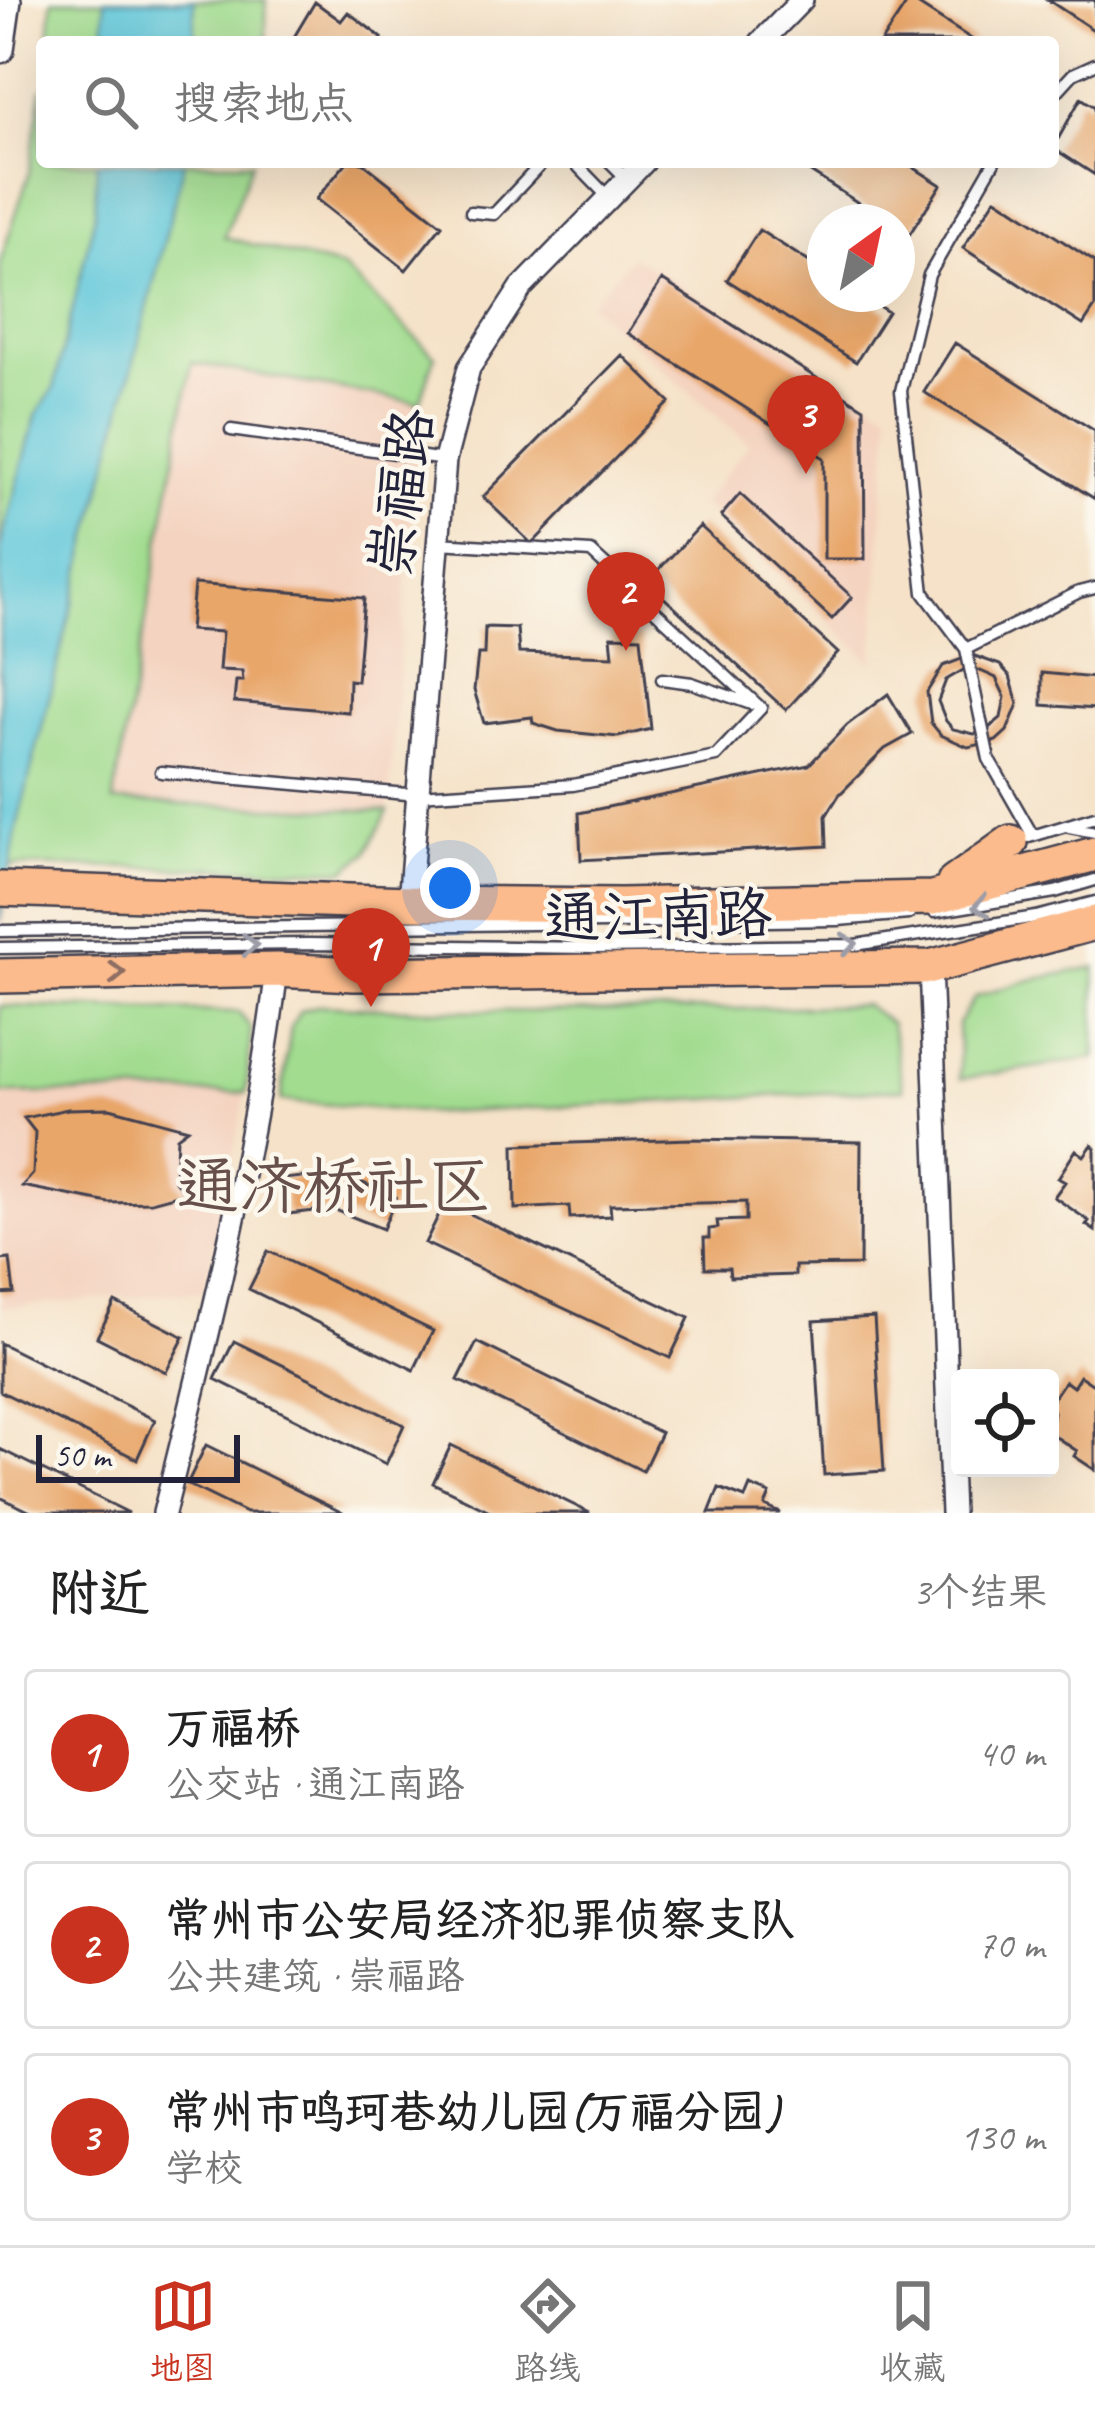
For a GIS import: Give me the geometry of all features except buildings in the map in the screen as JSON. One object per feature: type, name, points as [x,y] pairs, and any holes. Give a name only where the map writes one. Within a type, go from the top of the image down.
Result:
[{"type":"main road","points":[[932,898],[1022,839]]},
{"type":"main road","name":"通江南路","points":[[6,889],[224,901],[409,903],[621,905],[932,898],[1095,854]]},
{"type":"main road","name":"通江南路","points":[[2,958],[354,974],[930,967],[1095,923]]},
{"type":"street","points":[[0,49],[7,0]]},
{"type":"street","points":[[767,36],[802,0]]},
{"type":"street","name":"崇福路","points":[[409,903],[445,460],[469,368],[521,288],[638,168]]},
{"type":"street","points":[[930,967],[952,1513]]},
{"type":"street","points":[[164,1513],[261,1093],[277,970]]},
{"type":"lane","points":[[1059,89],[1073,74],[1095,64]]},
{"type":"lane","points":[[471,212],[494,214],[537,168]]},
{"type":"lane","points":[[580,168],[609,198]]},
{"type":"lane","points":[[616,168],[627,179]]},
{"type":"lane","points":[[991,168],[929,275],[901,391],[924,593],[966,649],[989,759],[1022,839],[1095,817]]},
{"type":"lane","points":[[231,430],[445,460]]},
{"type":"lane","points":[[438,543],[590,552],[761,708]]},
{"type":"lane","points":[[966,649],[1095,588]]},
{"type":"lane","points":[[662,679],[692,682],[761,708]]},
{"type":"lane","points":[[161,772],[418,795],[573,784],[716,756],[761,708]]},
{"type":"lane","points":[[1065,826],[1095,832]]},
{"type":"lane","points":[[5,931],[838,920],[958,910],[1095,880]]},
{"type":"lane","points":[[2,958],[308,944],[855,945],[1036,917],[1095,902]]},
{"type":"lane","points":[[247,917],[262,928]]},
{"type":"shaded area","points":[[632,256],[890,412],[873,663],[702,503],[749,444],[589,304]]},
{"type":"shaded area","points":[[192,363],[420,403],[388,811],[113,803]]},
{"type":"shaded area","points":[[0,1093],[246,1093],[204,1291],[0,1308]]},
{"type":"green space","points":[[52,0],[266,0],[266,36],[49,36]]},
{"type":"green space","points":[[36,127],[36,168],[250,168],[224,237],[343,268],[435,356],[420,403],[192,363],[113,802],[388,811],[367,853],[345,870],[0,866],[0,262],[29,174]]},
{"type":"green space","points":[[1095,967],[1095,1058],[960,1079],[958,1024],[975,997]]},
{"type":"green space","points":[[320,1005],[661,1011],[866,1005],[891,1024],[903,1089],[438,1113],[281,1101],[291,1027],[300,1011]]},
{"type":"green space","points":[[0,1006],[238,1012],[251,1028],[246,1093],[0,1093]]},
{"type":"water","points":[[105,0],[194,0],[195,36],[103,36]]},
{"type":"water","points":[[97,168],[182,168],[17,826],[0,923],[0,547],[36,416],[54,388],[95,214]]},
{"type":"place","name":"常州市鸣珂巷幼儿园(万福分园)","points":[[806,474]]},
{"type":"place","name":"常州市公安局经济犯罪侦察支队","points":[[626,651]]},
{"type":"place","name":"万福桥","points":[[371,1007]]},
{"type":"district","name":"通济桥社区","points":[[334,1186]]}]
